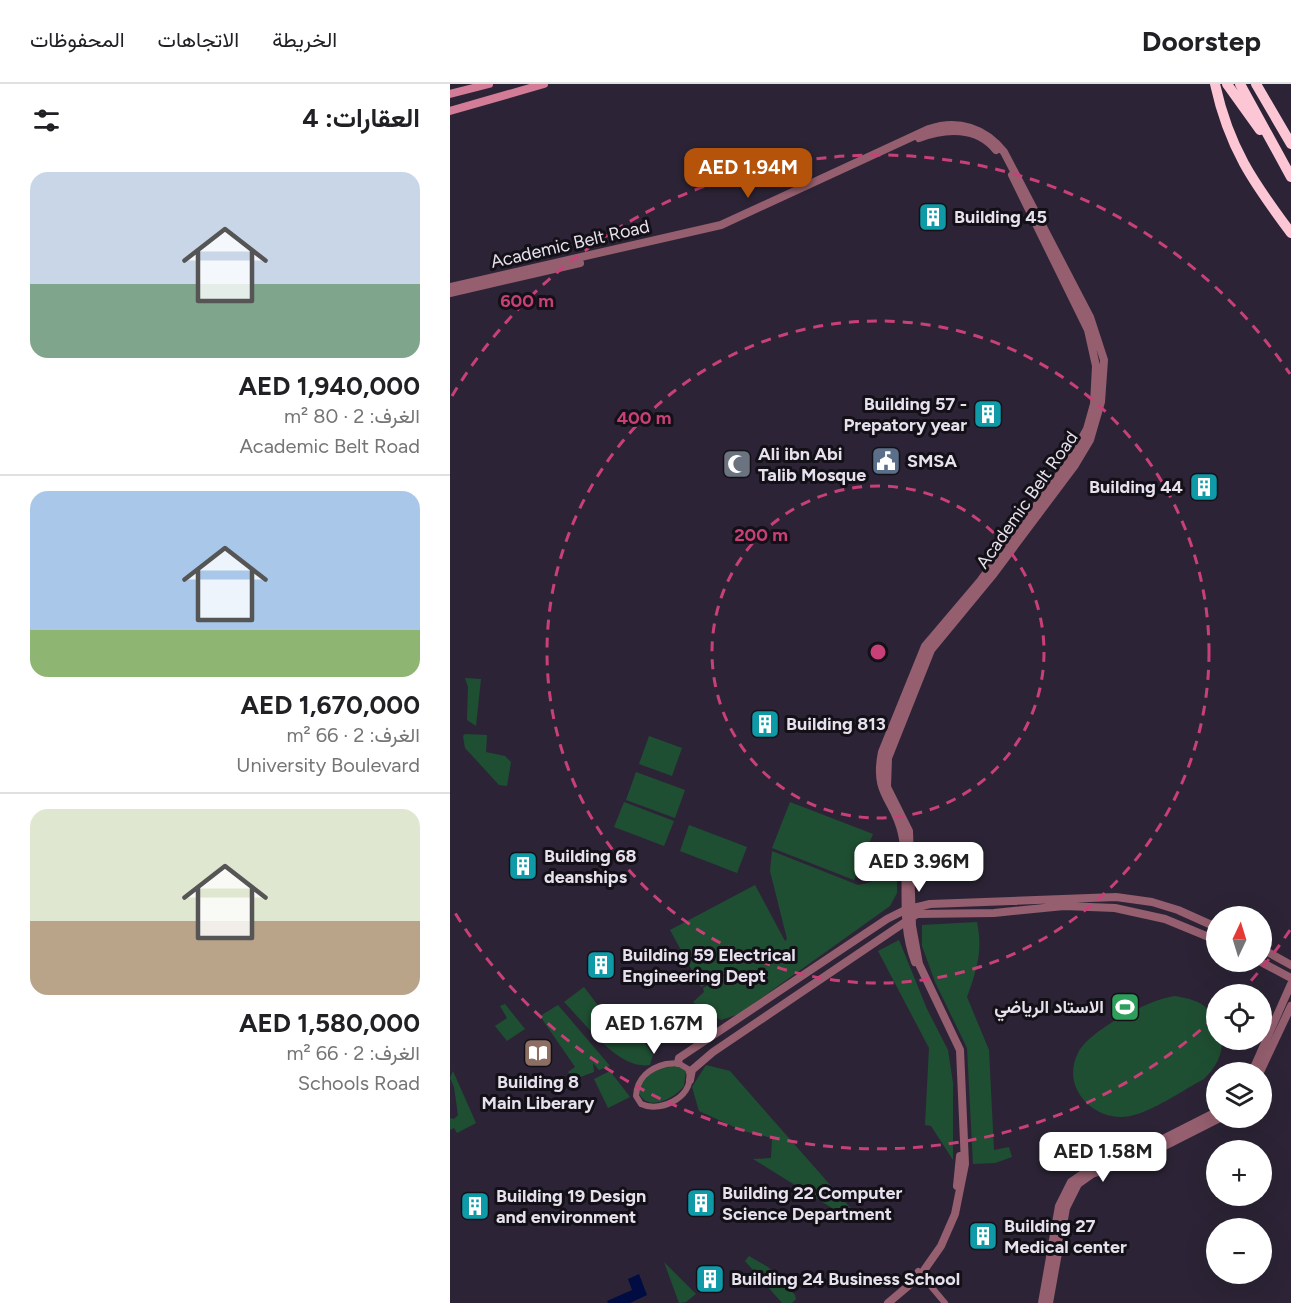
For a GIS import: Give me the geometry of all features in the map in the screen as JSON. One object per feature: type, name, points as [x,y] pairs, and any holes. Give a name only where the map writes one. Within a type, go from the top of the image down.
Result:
[{"type":"highway","points":[[1215,84],[1225,125],[1234,148],[1249,176],[1291,233]]},
{"type":"highway","points":[[1227,84],[1285,166]]},
{"type":"highway","points":[[1240,84],[1291,177]]},
{"type":"highway","points":[[1256,84],[1291,144]]},
{"type":"main road","points":[[450,94],[489,84]]},
{"type":"main road","points":[[450,111],[544,84]]},
{"type":"street","name":"Academic Belt Road","points":[[450,287],[722,225],[936,126],[956,124],[976,129],[989,136],[1004,152],[1090,316],[1104,360],[1101,402],[1090,440],[1075,465],[990,580],[931,650],[891,748],[886,779],[909,831],[908,913]]},
{"type":"street","name":"Academic Belt Road","points":[[450,294],[716,231],[921,137],[945,130],[961,130],[994,147],[1009,167],[1083,316],[1094,351],[1096,392],[1088,429],[1068,463],[982,579],[926,646],[886,742],[879,779],[882,791],[903,836],[908,913],[919,964],[960,1050],[965,1133],[964,1175],[955,1214],[941,1246],[919,1274],[888,1303]]},
{"type":"street","points":[[1115,908],[1116,897]]},
{"type":"street","points":[[678,1063],[679,1058],[768,998],[908,913],[930,904],[1116,897],[1169,907],[1206,923]]},
{"type":"street","points":[[690,1080],[686,1066],[678,1063],[666,1064],[648,1071],[638,1085],[639,1100],[650,1107],[667,1104],[684,1092],[690,1080],[692,1070],[704,1059],[864,952],[908,913],[994,913],[1064,906],[1115,908],[1165,919],[1206,936]]},
{"type":"street","points":[[1272,955],[1291,965]]},
{"type":"street","points":[[1272,968],[1291,978]]},
{"type":"street","points":[[1256,1062],[1291,984]]},
{"type":"street","points":[[768,998],[775,997],[779,1001],[777,1010]]},
{"type":"street","points":[[1265,1062],[1291,1006]]},
{"type":"street","points":[[1042,1303],[1059,1206],[1071,1182],[1094,1166],[1147,1148],[1206,1117]]},
{"type":"street","points":[[1049,1303],[1066,1209],[1078,1184],[1092,1174],[1149,1154],[1206,1125]]},
{"type":"street","name":"Academic Belt Road","points":[[883,1303],[919,1274]]},
{"type":"street","points":[[919,1274],[945,1303]]},
{"type":"green space","points":[[465,678],[481,679],[476,726],[467,720],[468,687]]},
{"type":"green space","points":[[465,734],[487,735],[486,752],[505,756],[511,762],[507,786],[499,785],[465,748],[463,736]]},
{"type":"green space","points":[[649,736],[682,748],[672,776],[639,764]]},
{"type":"green space","points":[[636,772],[685,790],[675,818],[626,800]]},
{"type":"green space","points":[[624,802],[674,821],[664,846],[614,827]]},
{"type":"green space","points":[[790,802],[873,834],[854,880],[772,848]]},
{"type":"green space","points":[[689,825],[747,847],[737,873],[680,851]]},
{"type":"green space","points":[[897,849],[897,893],[890,906],[739,1014],[721,1020],[704,1012],[693,1002],[704,992],[703,988],[740,966],[701,987],[670,930],[755,885],[785,941],[787,939],[770,871],[772,851],[858,885],[878,878],[891,863]]},
{"type":"green space","points":[[977,922],[978,960],[967,997],[989,1050],[994,1150],[1009,1147],[1012,1157],[995,1163],[973,1164],[967,1048],[935,982],[922,946],[922,925]]},
{"type":"green space","points":[[899,940],[927,1009],[948,1050],[953,1083],[953,1160],[931,1126],[925,1125],[929,1048],[878,951]]},
{"type":"green space","points":[[584,987],[622,1037],[635,1029],[653,1055],[650,1065],[638,1065],[615,1053],[592,1033],[564,1002]]},
{"type":"green space","points":[[1175,996],[1194,1001],[1206,1007],[1206,1050],[1221,1050],[1218,1061],[1206,1062],[1204,1079],[1139,1114],[1117,1117],[1093,1108],[1077,1090],[1074,1079],[1074,1066],[1078,1053],[1094,1035],[1121,1017],[1164,998]]},
{"type":"green space","points":[[505,1004],[525,1029],[507,1041],[495,1026],[507,1018],[500,1006]]},
{"type":"green space","points":[[558,1005],[610,1066],[599,1070],[593,1063],[594,1072],[575,1079],[568,1072],[575,1067],[540,1016]]},
{"type":"green space","points":[[706,1065],[730,1071],[854,1212],[848,1218],[753,1159],[771,1158],[772,1138],[743,1131],[699,1111],[692,1087]]},
{"type":"green space","points":[[663,1066],[678,1066],[686,1071],[684,1086],[662,1102],[649,1102],[639,1093],[640,1088],[647,1077]]},
{"type":"green space","points":[[453,1071],[476,1123],[457,1133],[454,1128],[450,1130],[450,1118],[454,1119],[458,1115],[454,1087],[450,1078]]},
{"type":"green space","points":[[610,1071],[630,1097],[608,1108],[594,1079]]},
{"type":"green space","points":[[749,1256],[768,1267],[795,1295],[796,1299],[792,1303],[782,1303],[745,1261]]},
{"type":"green space","points":[[664,1262],[696,1294],[686,1302],[679,1303]]},
{"type":"shaded area","points":[[639,1274],[647,1295],[630,1303],[608,1303],[607,1301],[632,1290],[628,1279]]},
{"type":"place","name":"Building 45","points":[[933,217]]},
{"type":"place","name":"Building 57 - Prepatory year","points":[[988,414]]},
{"type":"place","name":"SMSA","points":[[886,461]]},
{"type":"place","name":"Ali ibn Abi Talib Mosque","points":[[737,464]]},
{"type":"place","name":"Building 44","points":[[1204,487]]},
{"type":"place","name":"Building 813","points":[[765,724]]},
{"type":"place","name":"Building 68 deanships","points":[[523,866]]},
{"type":"place","name":"Building 59 Electrical Engineering Dept","points":[[601,965]]},
{"type":"place","name":"الاستاد الرياضي","points":[[1125,1007]]},
{"type":"place","name":"Building 8 Main Liberary","points":[[538,1053]]},
{"type":"place","name":"Building 22 Computer Science Department","points":[[701,1203]]},
{"type":"place","name":"Building 19 Design and environment","points":[[475,1206]]},
{"type":"place","name":"Building 27 Medical center","points":[[983,1236]]},
{"type":"place","name":"Building 24 Business School","points":[[710,1279]]}]
